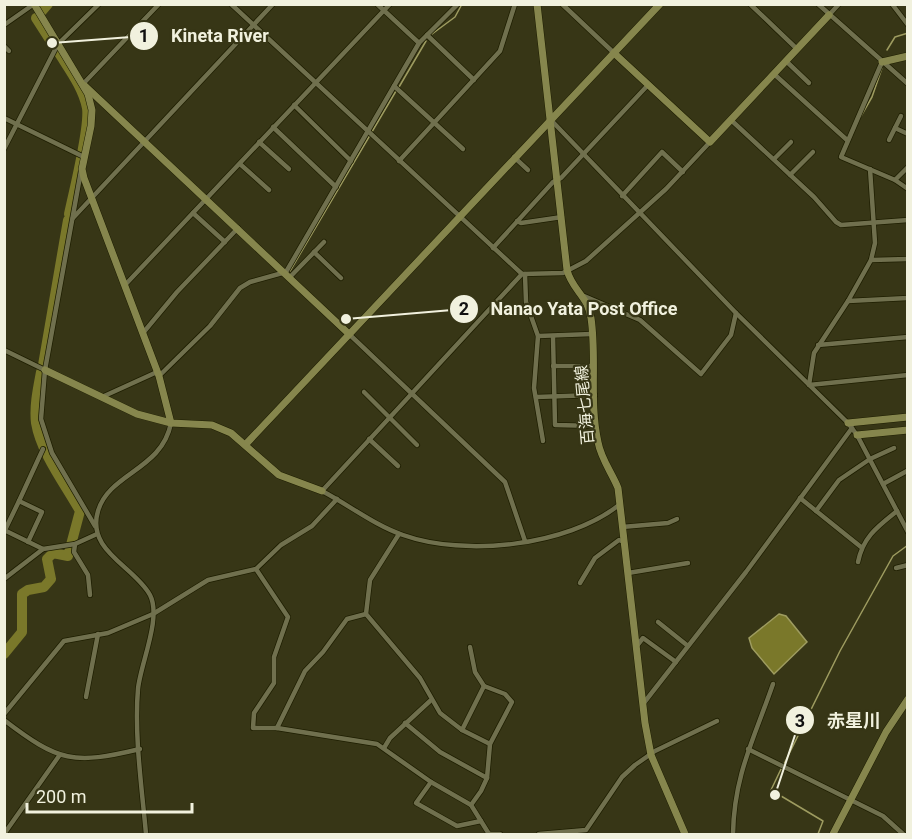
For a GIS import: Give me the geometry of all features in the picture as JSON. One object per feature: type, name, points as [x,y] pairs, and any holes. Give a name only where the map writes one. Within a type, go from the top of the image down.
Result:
[{"type":"street","points":[[4,25],[34,4],[83,84],[92,110],[81,155],[82,169],[158,374],[171,423],[165,444],[109,490],[98,510],[95,526]]},
{"type":"street","points":[[4,149],[58,44],[99,4]]},
{"type":"street","points":[[83,84],[159,4]]},
{"type":"street","points":[[231,4],[459,218],[523,274],[563,273],[586,261],[683,172],[839,4]]},
{"type":"street","points":[[73,218],[273,4]]},
{"type":"street","points":[[377,4],[419,43]]},
{"type":"street","points":[[125,285],[390,4]]},
{"type":"street","points":[[288,275],[419,43],[458,4]]},
{"type":"street","points":[[399,161],[500,51],[515,4]]},
{"type":"street","name":"百海七尾線","points":[[537,4],[567,270],[570,280],[584,296],[591,316],[598,443],[618,488],[651,755],[684,834]]},
{"type":"street","points":[[562,4],[710,142]]},
{"type":"street","points":[[246,444],[660,4]]},
{"type":"street","points":[[750,4],[797,49]]},
{"type":"street","points":[[818,4],[908,84]]},
{"type":"street","points":[[892,4],[908,25]]},
{"type":"street","points":[[427,35],[474,80]]},
{"type":"street","points":[[4,46],[9,51]]},
{"type":"street","points":[[882,62],[908,56]]},
{"type":"street","points":[[786,61],[809,83]]},
{"type":"street","points":[[882,62],[873,88],[841,157],[895,180],[908,189]]},
{"type":"street","points":[[774,74],[847,140]]},
{"type":"street","points":[[83,84],[505,482],[525,541]]},
{"type":"street","points":[[493,248],[648,85]]},
{"type":"street","points":[[394,86],[464,149]]},
{"type":"street","points":[[294,105],[351,160]]},
{"type":"street","points":[[889,140],[901,116]]},
{"type":"street","points":[[4,118],[81,155]]},
{"type":"street","points":[[550,119],[582,155],[736,313],[850,425],[908,532]]},
{"type":"street","points":[[731,120],[841,225],[908,220]]},
{"type":"street","points":[[273,127],[336,187]]},
{"type":"street","points":[[895,128],[908,134]]},
{"type":"street","points":[[259,142],[289,170]]},
{"type":"street","points":[[774,159],[791,142]]},
{"type":"street","points":[[622,196],[662,152],[683,172]]},
{"type":"street","points":[[790,175],[813,152]]},
{"type":"street","points":[[514,157],[528,170]]},
{"type":"street","points":[[240,164],[269,190]]},
{"type":"street","points":[[895,180],[908,167]]},
{"type":"street","points":[[82,169],[45,370],[41,419],[46,439],[95,526],[97,534],[107,550],[150,596],[153,614],[138,689],[146,834]]},
{"type":"street","points":[[809,385],[814,353],[848,301],[871,260],[875,243],[870,169]]},
{"type":"street","points":[[193,213],[225,242]]},
{"type":"street","points":[[517,221],[521,223],[562,217]]},
{"type":"street","points":[[143,333],[238,228]]},
{"type":"street","points":[[100,398],[158,374],[210,326],[240,288],[250,282],[288,275],[324,242]]},
{"type":"street","points":[[314,252],[341,278]]},
{"type":"street","points":[[871,260],[908,259]]},
{"type":"street","points":[[523,274],[526,302],[538,336],[535,346],[536,397],[543,441]]},
{"type":"street","points":[[322,491],[410,393],[523,274]]},
{"type":"street","points":[[584,296],[640,320],[701,374],[731,335],[736,313]]},
{"type":"street","points":[[848,301],[908,298]]},
{"type":"street","points":[[538,336],[592,334]]},
{"type":"street","points":[[553,336],[555,425],[596,426]]},
{"type":"street","points":[[818,345],[908,337]]},
{"type":"street","points":[[4,350],[137,414],[171,423],[212,425],[231,433],[279,475],[322,491],[399,534],[467,546],[494,547],[593,522],[619,505]]},
{"type":"street","points":[[554,366],[594,366]]},
{"type":"street","points":[[809,385],[908,375]]},
{"type":"street","points":[[364,392],[417,444]]},
{"type":"street","points":[[536,397],[595,395]]},
{"type":"street","points":[[643,704],[800,498],[850,425],[908,417]]},
{"type":"street","points":[[857,435],[908,430]]},
{"type":"street","points":[[369,439],[398,466]]},
{"type":"street","points":[[43,448],[5,530],[43,549]]},
{"type":"street","points":[[816,512],[839,480],[870,459],[894,448]]},
{"type":"street","points":[[883,484],[907,471]]},
{"type":"street","points":[[800,498],[861,547]]},
{"type":"street","points":[[4,714],[61,643],[108,633],[153,614],[208,580],[256,569],[281,545],[312,526],[337,499]]},
{"type":"street","points":[[19,501],[42,512],[28,542]]},
{"type":"street","points":[[858,562],[861,547],[869,533],[897,511]]},
{"type":"street","points":[[622,527],[668,523],[677,519]]},
{"type":"street","points":[[4,579],[43,549],[72,545],[97,534]]},
{"type":"street","points":[[399,534],[370,580],[366,614],[420,678],[430,701],[440,713],[462,730],[489,744]]},
{"type":"street","points":[[580,583],[595,558],[619,540],[624,542]]},
{"type":"street","points":[[72,545],[88,575],[90,595]]},
{"type":"street","points":[[628,573],[688,563]]},
{"type":"street","points":[[896,568],[908,565]]},
{"type":"street","points":[[256,569],[288,617],[274,657],[274,683],[254,713],[253,728],[277,728],[377,744],[431,782],[471,805],[489,834],[500,834]]},
{"type":"street","points":[[277,728],[305,671],[323,652],[346,619],[366,614]]},
{"type":"street","points":[[658,622],[688,646]]},
{"type":"street","points":[[86,697],[98,634]]},
{"type":"street","points":[[636,647],[643,638],[676,662]]},
{"type":"street","points":[[470,647],[475,672],[484,686],[505,694],[512,702],[489,744],[487,778],[471,805]]},
{"type":"street","points":[[733,834],[734,797],[748,749],[773,684]]},
{"type":"street","points":[[462,730],[484,686]]},
{"type":"street","points":[[833,834],[886,732],[908,699]]},
{"type":"street","points":[[384,748],[390,738],[430,701]]},
{"type":"street","points":[[4,720],[32,741],[59,756],[97,759],[140,749]]},
{"type":"street","points":[[539,834],[586,832],[622,777],[651,755],[717,721]]},
{"type":"street","points":[[405,723],[440,752],[487,778]]},
{"type":"street","points":[[748,749],[883,816],[903,834]]},
{"type":"street","points":[[4,834],[59,756]]},
{"type":"street","points":[[431,782],[416,803],[457,826],[481,821]]},
{"type":"shaded area","points":[[779,614],[786,616],[807,642],[774,674],[752,648],[749,638]]},
{"type":"waterway","points":[[42,11],[48,4]]},
{"type":"waterway","points":[[432,34],[455,17],[462,4]]},
{"type":"waterway","points":[[36,18],[52,43]]},
{"type":"waterway","points":[[887,50],[895,37],[908,33]]},
{"type":"waterway","points":[[399,87],[426,41]]},
{"type":"waterway","points":[[57,50],[79,85],[87,108],[84,144],[69,214]]},
{"type":"waterway","points":[[861,116],[872,97],[882,68]]},
{"type":"waterway","points":[[290,271],[396,91]]},
{"type":"waterway","points":[[43,365],[68,220]]},
{"type":"waterway","points":[[4,654],[22,632],[22,594],[28,590],[44,587],[51,579],[47,559],[53,553],[68,556],[80,511],[48,457],[39,434],[36,410],[41,372]]},
{"type":"waterway","points":[[784,764],[840,651],[893,556],[908,545]]},
{"type":"waterway","points":[[782,767],[771,790],[823,821],[818,834]]},
{"type":"place","name":"Kineta River","points":[[52,43]]},
{"type":"place","name":"Nanao Yata Post Office","points":[[346,319]]},
{"type":"place","name":"赤星川","points":[[775,795]]}]
